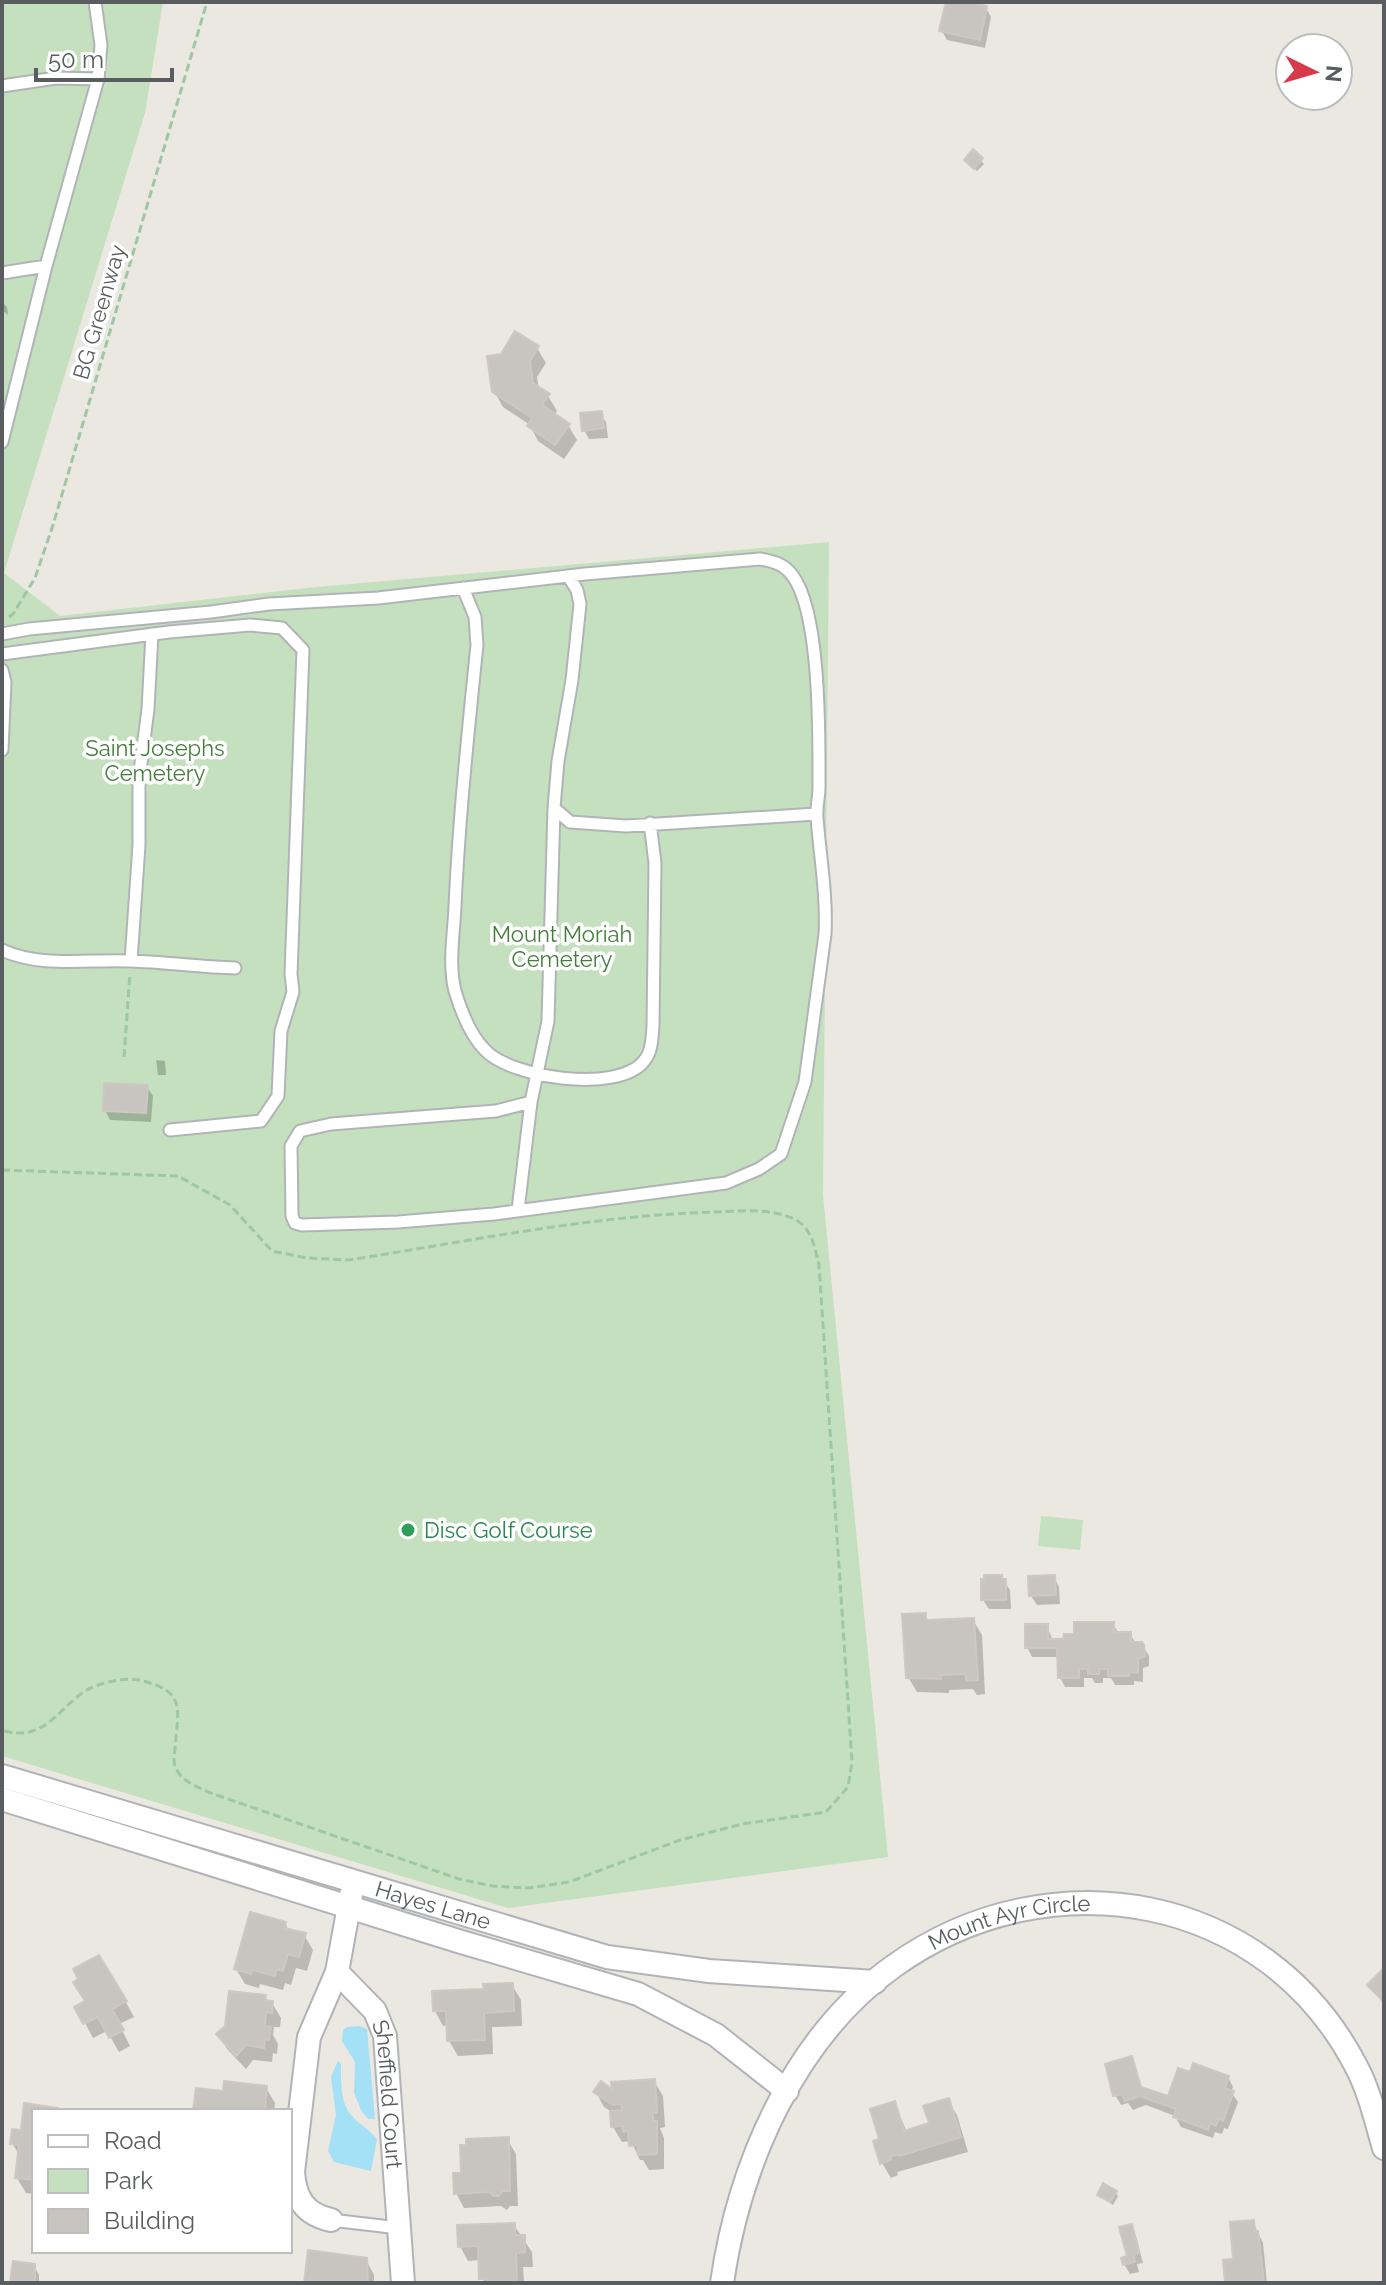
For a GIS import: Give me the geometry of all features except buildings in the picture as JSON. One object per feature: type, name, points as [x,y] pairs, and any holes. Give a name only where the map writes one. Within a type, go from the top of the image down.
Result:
[{"type":"street","name":"Hayes Lane","points":[[2,1776],[630,1962],[709,1971],[875,1982]]},
{"type":"street","name":"Hayes Lane","points":[[2,1799],[348,1908],[638,1994],[716,2035],[787,2091]]},
{"type":"street","points":[[331,2220],[314,2215],[303,2206],[296,2194],[293,2172],[309,2037],[337,1972],[354,1882]]},
{"type":"street","name":"Mount Ayr Circle","points":[[722,2283],[731,2235],[760,2143],[816,2045],[850,2005],[893,1966],[941,1937],[993,1915],[1021,1908],[1103,1902],[1141,1907],[1221,1934],[1245,1948],[1285,1978],[1321,2014],[1357,2067],[1368,2092],[1384,2148]]},
{"type":"street","name":"Sheffield Court","points":[[337,1972],[375,2011],[385,2036],[403,2283]]},
{"type":"lane","points":[[2,442],[4,424],[98,79],[101,45],[95,2]]},
{"type":"lane","points":[[2,86],[56,78],[98,79]]},
{"type":"lane","points":[[2,273],[46,266]]},
{"type":"lane","points":[[2,634],[269,604],[378,598],[568,576],[760,559],[775,562],[789,571],[802,596],[812,641],[819,790],[816,814],[825,934],[805,1082],[781,1154],[759,1169],[726,1183],[398,1222],[295,1223],[290,1179],[291,1146],[300,1131],[317,1125],[496,1111],[531,1102]]},
{"type":"lane","points":[[518,1210],[531,1102],[549,1003],[554,808],[580,604],[577,590],[568,576]]},
{"type":"lane","points":[[463,588],[475,617],[477,645],[455,886],[454,988],[464,1017],[485,1051],[506,1065],[537,1074],[593,1079],[622,1075],[644,1062],[649,1052],[653,1026],[655,863],[650,823]]},
{"type":"lane","points":[[2,654],[238,626],[284,629],[301,646],[304,655],[291,974],[293,992],[281,1031],[278,1096],[261,1121],[170,1130]]},
{"type":"lane","points":[[131,961],[139,845],[139,779],[148,709],[152,634]]},
{"type":"lane","points":[[2,670],[5,682],[2,750]]},
{"type":"lane","points":[[554,808],[570,822],[626,826],[816,814]]},
{"type":"lane","points":[[2,950],[41,960],[131,961],[235,968]]},
{"type":"lane","points":[[331,2220],[399,2228]]},
{"type":"path","name":"BG Greenway","points":[[2,620],[13,614],[35,578],[53,525],[207,2]]},
{"type":"path","points":[[124,1057],[131,961]]},
{"type":"path","points":[[2,1170],[178,1176],[230,1205],[272,1251],[307,1258],[349,1260],[651,1213],[741,1211],[779,1213],[798,1220],[812,1238],[819,1265],[852,1762],[848,1787],[826,1812],[742,1824],[634,1856],[569,1882],[529,1888],[492,1886],[459,1879],[208,1792],[183,1779],[174,1765],[180,1720],[175,1699],[162,1686],[134,1679],[112,1682],[87,1690],[38,1731],[11,1733],[2,1730]]},
{"type":"green space","points":[[2,2],[163,2],[145,113],[4,573],[60,616],[316,587],[829,542],[823,1195],[888,1857],[508,1908],[2,1756]]},
{"type":"green space","points":[[1041,1516],[1083,1520],[1080,1550],[1038,1546]]},
{"type":"water","points":[[359,2026],[367,2029],[375,2119],[368,2119],[361,2110],[354,2093],[355,2062],[342,2041],[343,2030]]},
{"type":"water","points":[[338,2061],[348,2111],[377,2139],[371,2171],[334,2162],[328,2151],[336,2115],[331,2077]]},
{"type":"place","name":"Disc Golf Course","points":[[408,1530]]},
{"type":"park label","name":"Saint Josephs Cemetery","points":[[155,760]]},
{"type":"park label","name":"Mount Moriah Cemetery","points":[[562,946]]}]
